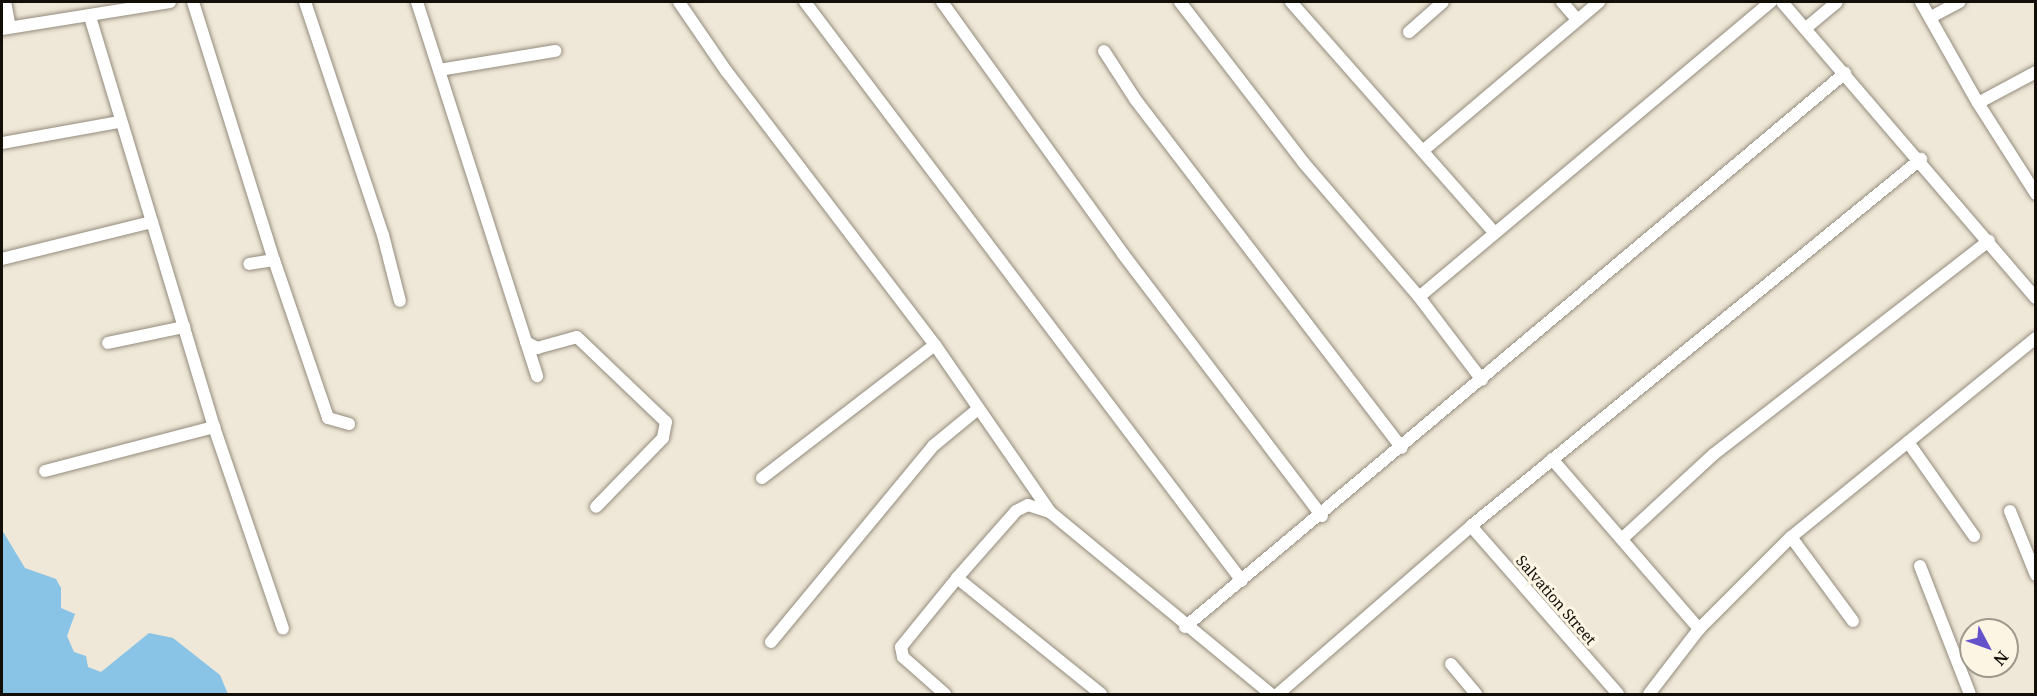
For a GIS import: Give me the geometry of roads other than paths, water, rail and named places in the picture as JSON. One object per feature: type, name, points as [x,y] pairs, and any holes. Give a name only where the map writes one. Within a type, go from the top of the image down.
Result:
[{"type":"street","points":[[4,2],[6,28],[170,2]]},
{"type":"street","points":[[193,2],[274,260],[328,418],[349,424]]},
{"type":"street","points":[[305,2],[383,235],[400,301]]},
{"type":"street","points":[[417,2],[537,376]]},
{"type":"street","points":[[679,2],[727,72],[935,345],[1050,512],[1185,627],[1271,694]]},
{"type":"street","points":[[805,2],[1242,581]]},
{"type":"street","points":[[942,2],[1124,254],[1322,516]]},
{"type":"street","points":[[1180,2],[1303,162],[1419,297],[1482,380]]},
{"type":"street","points":[[1291,2],[1425,149],[1495,232]]},
{"type":"street","points":[[1409,32],[1443,2]]},
{"type":"street","points":[[1562,2],[1577,19]]},
{"type":"street","points":[[1425,149],[1599,2]]},
{"type":"street","points":[[1419,297],[1770,2]]},
{"type":"street","points":[[1782,2],[1920,159],[2036,298]]},
{"type":"street","points":[[1806,28],[1837,2]]},
{"type":"street","points":[[1921,2],[1933,16],[1978,103],[2035,192]]},
{"type":"street","points":[[1933,16],[1959,2]]},
{"type":"street","points":[[90,16],[119,122],[214,427],[283,629]]},
{"type":"street","points":[[439,70],[555,51]]},
{"type":"street","points":[[1104,51],[1134,99],[1402,448]]},
{"type":"street","points":[[1978,103],[2036,72]]},
{"type":"street","points":[[1185,627],[1322,516],[1845,73]]},
{"type":"street","points":[[2,143],[119,122]]},
{"type":"street","points":[[1278,694],[1471,526],[1920,159]]},
{"type":"street","points":[[2,259],[152,222]]},
{"type":"street","points":[[1624,537],[1714,454],[1989,241]]},
{"type":"street","points":[[249,264],[274,260]]},
{"type":"street","points":[[108,343],[184,327]]},
{"type":"street","points":[[526,342],[537,348],[577,337],[666,422],[663,438],[596,507]]},
{"type":"street","points":[[1649,694],[1699,629],[1791,537],[2036,338]]},
{"type":"street","points":[[762,477],[935,345]]},
{"type":"street","points":[[771,642],[933,446],[978,409]]},
{"type":"street","points":[[45,471],[214,427]]},
{"type":"street","points":[[1908,442],[1974,536]]},
{"type":"street","points":[[1552,459],[1624,537],[1699,629]]},
{"type":"street","points":[[945,694],[903,657],[901,647],[1016,511],[1028,505],[1050,512]]},
{"type":"street","points":[[2010,511],[2036,575]]},
{"type":"street","name":"Salvation Street","points":[[1471,526],[1618,694]]},
{"type":"street","points":[[1791,537],[1853,621]]},
{"type":"street","points":[[1920,566],[1970,694]]},
{"type":"street","points":[[957,578],[1101,694]]},
{"type":"street","points":[[1451,664],[1476,694]]},
{"type":"water","points":[[2,530],[25,568],[56,579],[61,588],[61,608],[75,614],[67,636],[74,652],[86,656],[88,667],[101,672],[149,633],[173,638],[220,675],[228,694],[2,694]]}]
